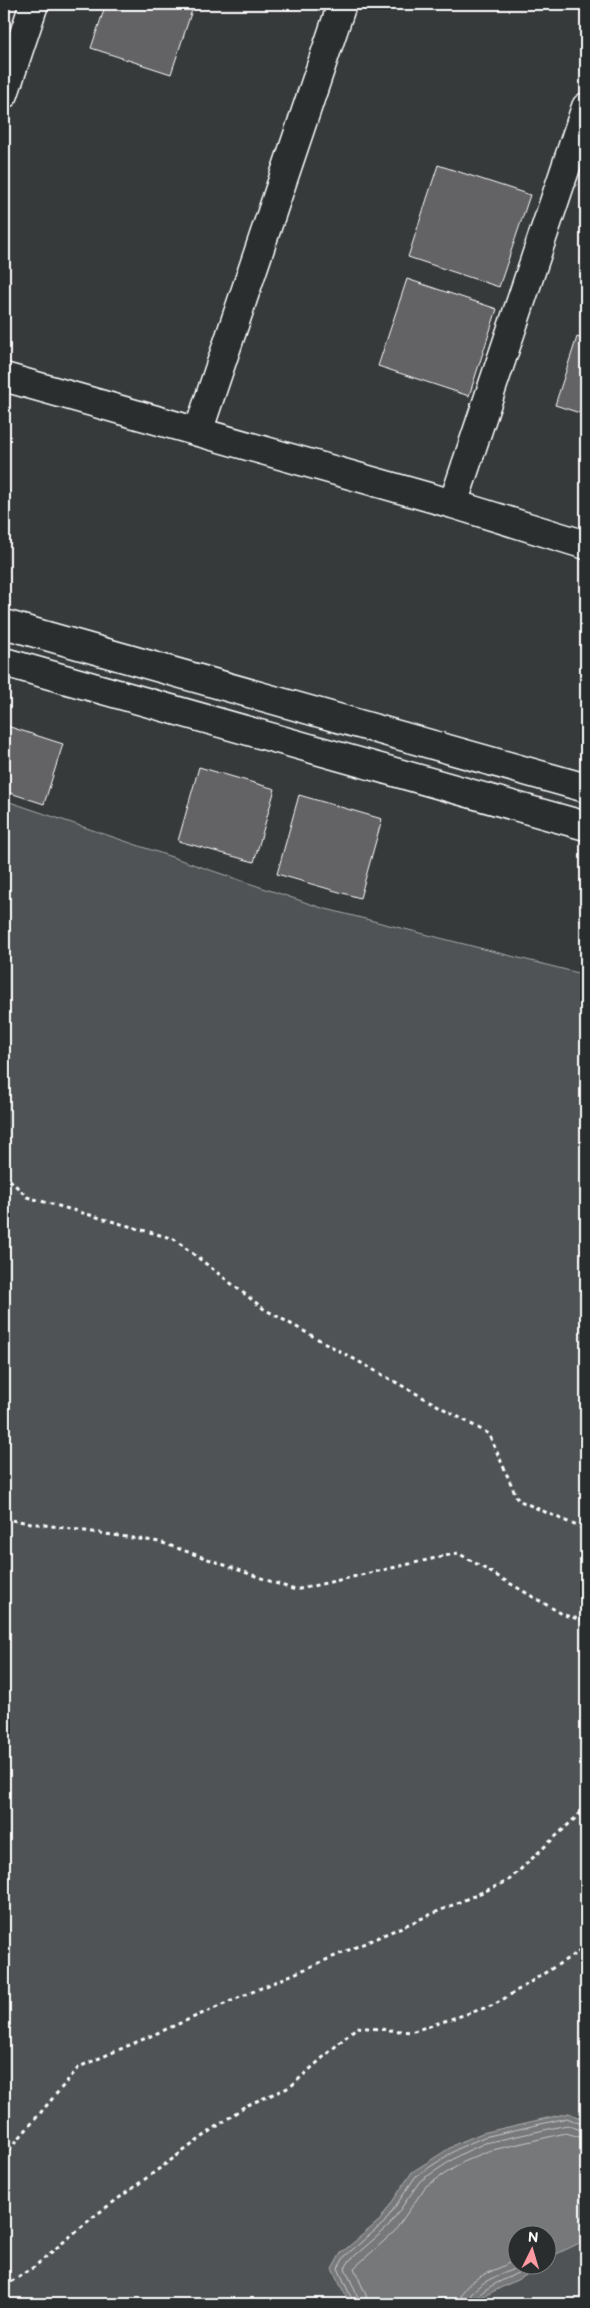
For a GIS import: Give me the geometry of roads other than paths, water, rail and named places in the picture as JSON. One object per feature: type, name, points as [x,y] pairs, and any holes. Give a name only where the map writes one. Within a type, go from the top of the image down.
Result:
[{"type":"street","points":[[4,94],[34,4]]},
{"type":"street","points":[[198,432],[342,4]]},
{"type":"street","points":[[453,504],[586,107]]},
{"type":"street","points":[[4,377],[453,504],[586,545]]},
{"type":"street","points":[[4,624],[586,788]]},
{"type":"street","points":[[4,662],[586,826]]},
{"type":"water","points":[[569,2113],[586,2121],[586,2240],[558,2253],[558,2226],[508,2226],[508,2276],[525,2276],[482,2297],[478,2304],[350,2304],[332,2269],[341,2253],[380,2220],[412,2172],[456,2144],[482,2133]]}]
